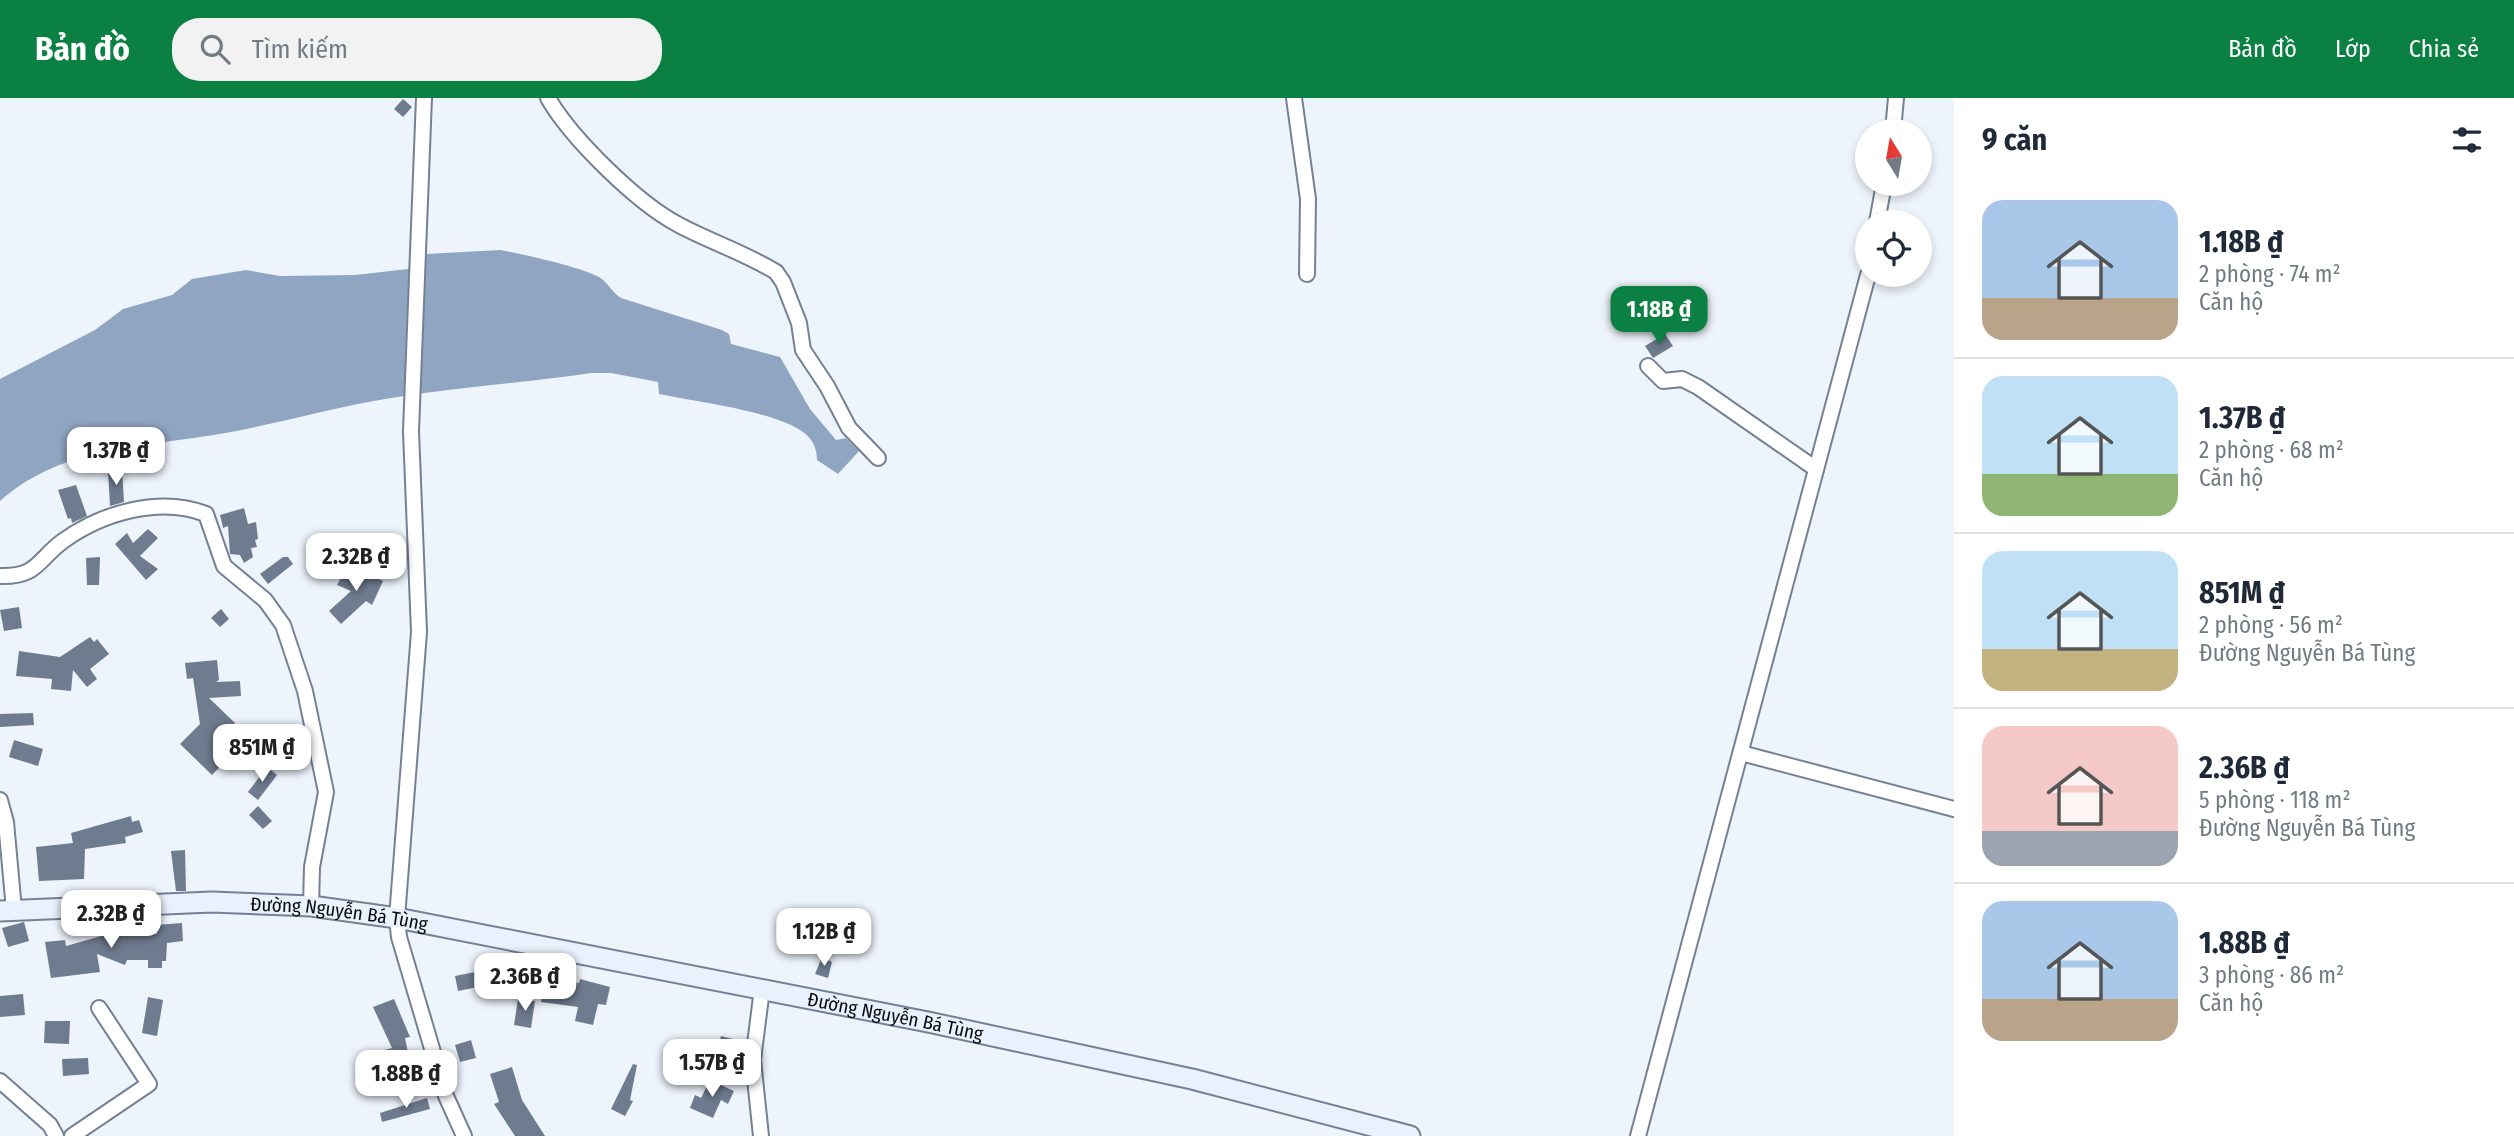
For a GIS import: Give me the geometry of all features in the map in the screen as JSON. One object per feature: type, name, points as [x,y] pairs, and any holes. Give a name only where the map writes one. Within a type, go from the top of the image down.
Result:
[{"type":"main road","name":"Đường Nguyễn Bá Tùng","points":[[7,911],[212,902],[311,906],[397,918],[767,990],[1192,1079],[1410,1136]]},
{"type":"street","points":[[424,98],[421,233],[411,430],[419,632],[397,918],[399,937],[446,1096],[464,1136]]},
{"type":"street","points":[[548,98],[563,122],[653,208],[677,225],[776,272],[783,282],[799,323],[803,350],[827,386],[849,428],[878,458]]},
{"type":"street","points":[[1294,98],[1308,199],[1307,274]]},
{"type":"street","points":[[1894,119],[1896,98]]},
{"type":"street","points":[[1638,1136],[1865,287]]},
{"type":"street","points":[[1648,366],[1662,380],[1682,379],[1698,387],[1816,469]]},
{"type":"street","points":[[0,576],[34,570],[63,541],[116,513],[181,508],[206,514],[223,566],[265,600],[283,625],[305,691],[326,792],[312,867],[311,906]]},
{"type":"street","points":[[1741,753],[1954,809]]},
{"type":"street","points":[[0,800],[6,822],[7,911]]},
{"type":"street","points":[[761,1136],[753,1060],[767,990]]},
{"type":"street","points":[[72,1136],[149,1084],[99,1008]]},
{"type":"street","points":[[0,1081],[50,1125],[56,1136]]},
{"type":"water","points":[[500,250],[595,275],[621,298],[722,330],[729,334],[731,344],[780,357],[810,409],[836,440],[846,438],[859,451],[838,474],[817,460],[815,448],[803,432],[774,418],[659,394],[658,382],[611,373],[591,373],[391,398],[225,433],[107,451],[51,469],[0,501],[0,379],[95,330],[123,309],[172,295],[192,279],[246,270],[280,276],[355,275],[408,269],[426,254]]},
{"type":"building","points":[[403,99],[412,107],[403,117],[394,109]]},
{"type":"building","points":[[1665,334],[1673,346],[1653,358],[1645,346]]},
{"type":"building","points":[[122,470],[124,502],[110,506],[108,471]]},
{"type":"building","points":[[76,485],[87,516],[72,523],[71,518],[68,519],[58,490]]},
{"type":"building","points":[[244,508],[248,524],[256,522],[258,539],[255,540],[257,547],[251,548],[253,557],[244,563],[240,555],[230,554],[228,526],[223,528],[220,515]]},
{"type":"building","points":[[148,529],[158,538],[140,556],[158,569],[146,580],[115,544],[127,533],[133,543]]},
{"type":"building","points":[[100,557],[99,585],[87,585],[86,558]]},
{"type":"building","points":[[283,557],[288,557],[293,564],[268,584],[260,574]]},
{"type":"building","points":[[353,567],[383,581],[372,605],[366,601],[341,624],[329,611],[351,591],[337,585],[343,574],[348,576]]},
{"type":"building","points":[[19,607],[22,628],[4,631],[0,610]]},
{"type":"building","points":[[221,609],[229,619],[220,627],[211,618]]},
{"type":"building","points":[[90,637],[94,642],[97,639],[109,654],[90,669],[97,679],[87,687],[73,670],[71,691],[51,689],[52,679],[16,676],[19,651],[60,657]]},
{"type":"building","points":[[217,660],[219,680],[216,682],[240,681],[241,696],[209,698],[235,723],[230,728],[246,740],[212,775],[180,744],[200,724],[193,678],[187,679],[185,663]]},
{"type":"building","points":[[33,713],[34,725],[0,727],[0,714]]},
{"type":"building","points":[[14,740],[43,749],[38,766],[9,757]]},
{"type":"building","points":[[267,767],[277,775],[258,800],[248,792]]},
{"type":"building","points":[[258,806],[272,821],[263,829],[249,815]]},
{"type":"building","points":[[131,816],[132,822],[139,820],[143,832],[125,837],[126,843],[85,849],[84,879],[39,881],[36,847],[73,843],[71,833]]},
{"type":"building","points":[[185,850],[186,891],[176,891],[171,851]]},
{"type":"building","points":[[24,922],[29,941],[8,947],[2,928]]},
{"type":"building","points":[[107,922],[123,925],[121,934],[148,936],[148,933],[157,934],[156,925],[182,923],[183,941],[167,943],[166,961],[162,961],[162,968],[148,968],[148,960],[127,960],[125,965],[97,954],[100,972],[51,978],[45,942],[65,940],[66,946],[105,935]]},
{"type":"building","points":[[822,957],[832,962],[828,978],[815,974]]},
{"type":"building","points":[[480,971],[483,986],[458,991],[455,976]]},
{"type":"building","points":[[544,978],[579,983],[580,979],[610,987],[606,1005],[598,1004],[593,1025],[575,1021],[578,1007],[541,1002]]},
{"type":"building","points":[[23,994],[25,1015],[0,1017],[0,996]]},
{"type":"building","points":[[148,997],[163,1000],[157,1036],[142,1033]]},
{"type":"building","points":[[394,999],[410,1037],[405,1038],[409,1058],[377,1066],[374,1053],[392,1048],[373,1007]]},
{"type":"building","points":[[518,999],[535,1001],[531,1028],[514,1025]]},
{"type":"building","points":[[45,1021],[70,1021],[69,1044],[44,1043]]},
{"type":"building","points":[[721,1036],[736,1040],[730,1061],[715,1057]]},
{"type":"building","points":[[471,1040],[476,1058],[460,1062],[455,1045]]},
{"type":"building","points":[[88,1058],[89,1074],[63,1076],[62,1059]]},
{"type":"building","points":[[633,1064],[637,1065],[630,1100],[633,1101],[625,1116],[611,1109]]},
{"type":"building","points":[[512,1067],[522,1100],[545,1136],[515,1136],[494,1104],[499,1102],[490,1074]]},
{"type":"building","points":[[710,1080],[734,1091],[728,1104],[721,1100],[713,1118],[690,1108],[695,1095],[701,1098]]},
{"type":"building","points":[[427,1098],[430,1109],[382,1122],[380,1113]]}]
